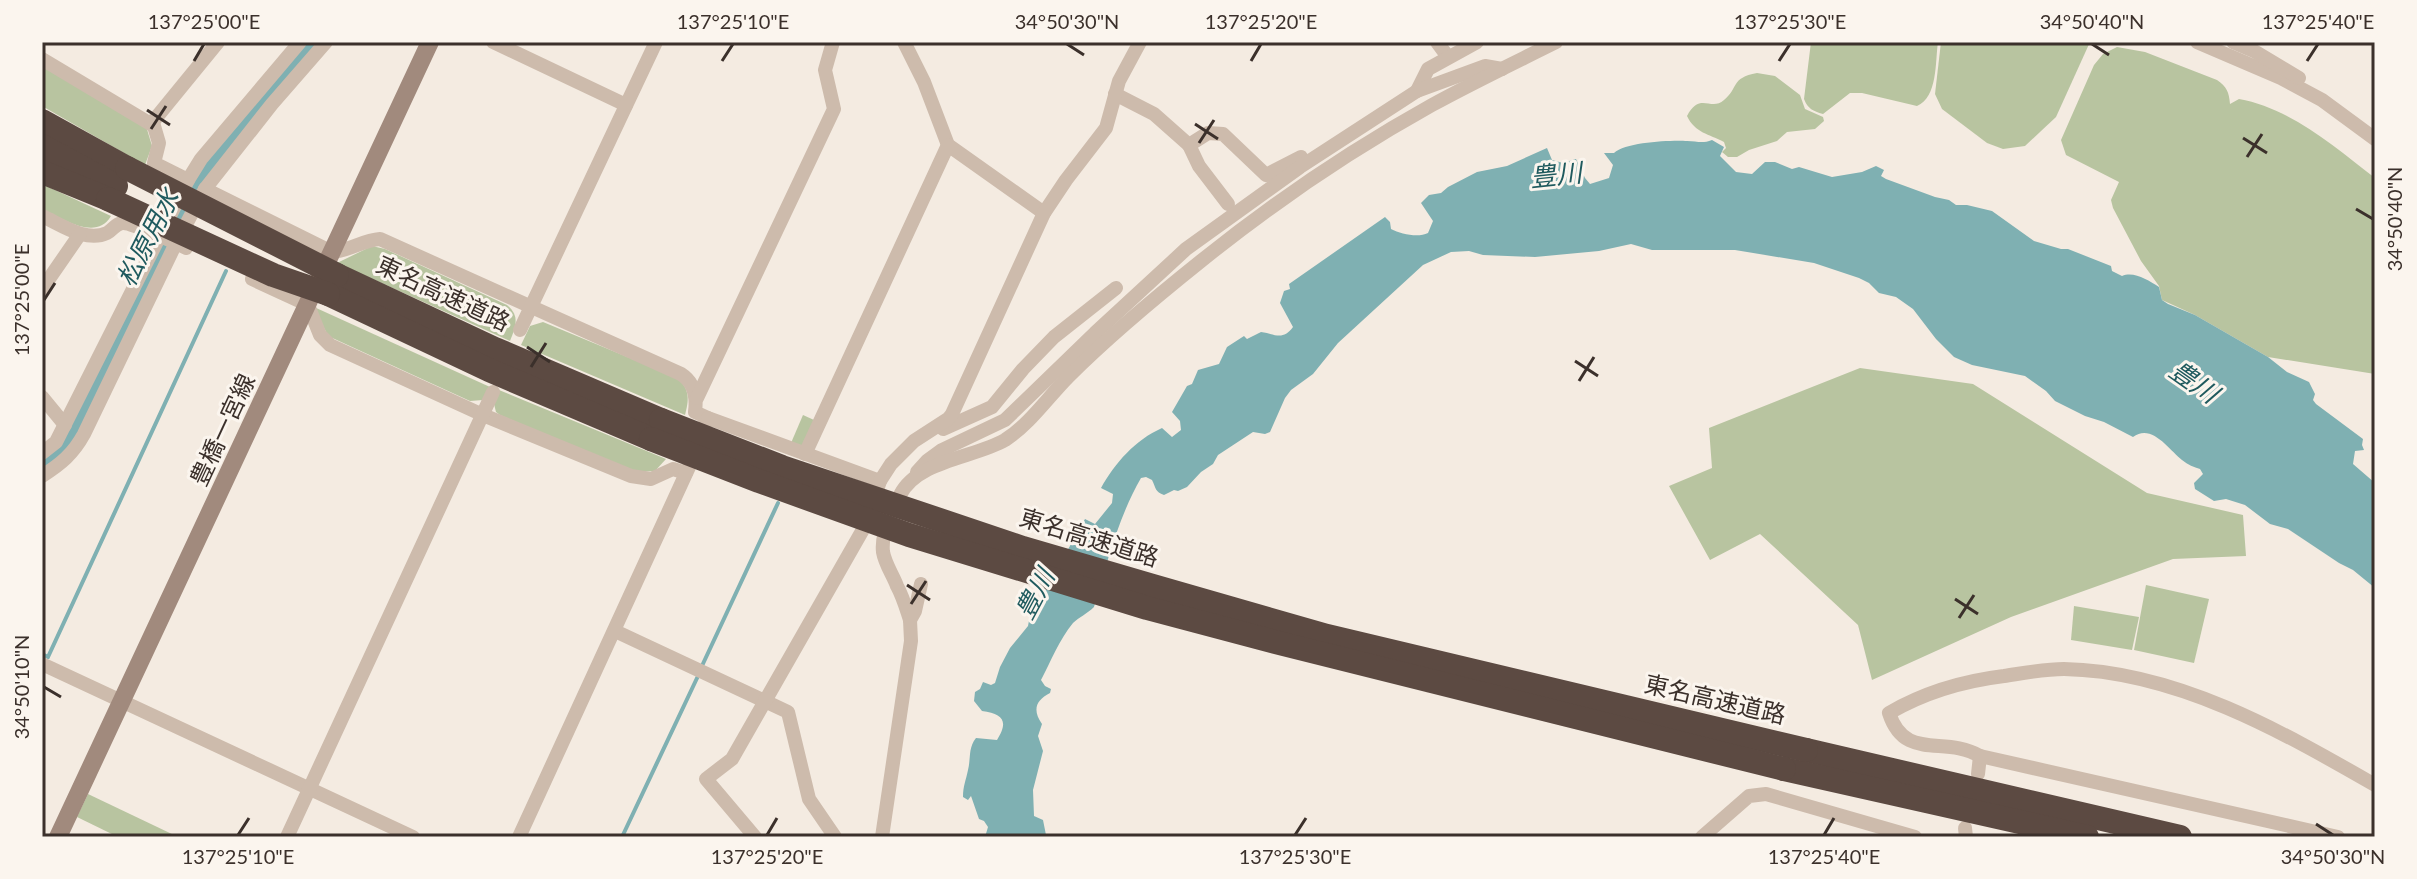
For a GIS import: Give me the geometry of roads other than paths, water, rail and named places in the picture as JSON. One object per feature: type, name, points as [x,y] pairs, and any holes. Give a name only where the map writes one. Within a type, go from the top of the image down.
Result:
[{"type":"highway","name":"東名高速道路","points":[[42,121],[117,185]]},
{"type":"highway","name":"東名高速道路","points":[[42,146],[117,185],[326,281],[489,370],[656,429],[782,467],[1023,548],[1327,636],[2180,837]]},
{"type":"highway","points":[[42,172],[117,185],[273,275],[326,281]]},
{"type":"highway","name":"東名高速道路","points":[[656,429],[759,481],[909,535],[1147,608],[1784,769],[2087,837]]},
{"type":"main road","name":"豊橋一宮線","points":[[58,837],[326,281],[430,42]]},
{"type":"street","points":[[151,124],[218,42]]},
{"type":"street","points":[[42,453],[56,442],[157,237],[201,159],[300,42]]},
{"type":"street","points":[[42,476],[74,452],[205,189],[326,42]]},
{"type":"street","points":[[493,42],[626,105]]},
{"type":"street","points":[[520,330],[656,42]]},
{"type":"street","points":[[833,42],[825,70],[834,109],[697,398],[695,412],[706,421],[880,481]]},
{"type":"street","points":[[904,42],[924,82],[948,145],[1044,213]]},
{"type":"street","points":[[755,837],[706,779],[732,759],[865,526],[880,481],[891,464],[904,450],[952,414],[1044,213],[1101,137],[1119,81],[1140,42]]},
{"type":"street","points":[[1437,42],[1448,57]]},
{"type":"street","points":[[1417,91],[1428,69],[1477,42]]},
{"type":"street","points":[[915,477],[1005,439],[1114,334],[1253,221],[1384,133],[1556,42]]},
{"type":"street","points":[[2197,42],[2281,78],[2322,100],[2375,139]]},
{"type":"street","points":[[2233,42],[2308,83],[2322,100]]},
{"type":"street","points":[[42,59],[151,124],[159,143],[154,163],[188,180]]},
{"type":"street","points":[[882,837],[911,641],[910,620],[886,563],[883,538],[900,495],[919,469],[942,450],[1005,420],[1186,249],[1252,200],[1417,91],[1485,66],[1503,69]]},
{"type":"street","points":[[1115,94],[1154,114],[1189,145],[1199,166],[1228,204]]},
{"type":"street","points":[[1189,145],[1208,133],[1223,134],[1266,175],[1313,151],[1335,145]]},
{"type":"street","points":[[805,454],[948,145]]},
{"type":"street","points":[[205,189],[326,281]]},
{"type":"street","points":[[42,216],[80,234],[106,233],[115,226],[127,223],[176,243],[326,281]]},
{"type":"street","points":[[42,289],[80,234]]},
{"type":"street","points":[[519,837],[688,469],[673,469],[651,479],[631,476],[483,415],[330,345],[320,335],[326,281],[342,252],[366,241],[380,239],[681,374],[691,384],[697,398]]},
{"type":"street","points":[[943,429],[992,407],[1054,337],[1116,288]]},
{"type":"street","points":[[287,837],[493,392]]},
{"type":"street","points":[[42,397],[65,425]]},
{"type":"street","points":[[910,620],[921,584]]},
{"type":"street","points":[[615,631],[788,712],[809,799],[835,837]]},
{"type":"street","points":[[42,664],[413,837]]},
{"type":"street","points":[[2338,837],[1980,756],[1966,748],[1912,743],[1902,737],[1889,713],[1930,693],[1980,679],[2063,669],[2093,672],[2138,679],[2189,693],[2312,749],[2375,785]]},
{"type":"street","points":[[1978,774],[1980,756]]},
{"type":"street","points":[[1702,837],[1749,796],[1766,794],[1915,837]]},
{"type":"water","name":"豊川","points":[[1712,140],[1724,147],[1720,156],[1736,172],[1752,174],[1765,162],[1775,162],[1792,169],[1799,167],[1832,177],[1862,172],[1876,166],[1884,170],[1881,176],[1886,179],[1956,205],[1992,211],[2034,241],[2068,249],[2111,266],[2112,271],[2122,276],[2136,275],[2150,282],[2159,287],[2162,300],[2168,304],[2195,315],[2268,357],[2287,372],[2309,382],[2316,404],[2363,439],[2364,450],[2355,451],[2353,464],[2375,483],[2375,588],[2353,570],[2288,529],[2270,524],[2245,505],[2226,499],[2214,501],[2195,489],[2194,483],[2203,474],[2200,469],[2184,462],[2153,435],[2147,433],[2133,437],[2055,401],[2025,376],[1972,365],[1954,357],[1913,309],[1896,297],[1879,293],[1859,278],[1814,263],[1735,250],[1652,250],[1631,244],[1599,251],[1535,257],[1451,252],[1423,265],[1338,343],[1313,374],[1291,390],[1270,432],[1253,432],[1218,455],[1213,464],[1178,491],[1164,495],[1157,491],[1152,480],[1141,478],[1119,525],[1094,607],[1068,630],[1041,680],[1051,689],[1037,706],[1042,724],[1038,736],[1043,751],[1033,790],[1034,816],[1043,820],[1046,835],[985,837],[988,827],[979,819],[971,796],[968,800],[963,797],[964,790],[973,742],[976,738],[997,740],[1003,723],[999,716],[982,711],[974,701],[975,692],[983,682],[995,683],[1010,648],[1028,626],[1031,610],[1085,519],[1095,524],[1112,503],[1113,494],[1101,488],[1119,461],[1143,439],[1162,428],[1172,437],[1181,430],[1180,421],[1172,412],[1198,370],[1219,364],[1227,347],[1244,336],[1247,339],[1261,332],[1278,336],[1286,334],[1293,327],[1280,303],[1284,291],[1290,289],[1289,284],[1385,217],[1395,231],[1415,235],[1428,233],[1433,221],[1421,203],[1429,195],[1441,193],[1477,172],[1507,166],[1547,148],[1552,160],[1563,163],[1576,159],[1590,184],[1609,178],[1613,165],[1604,153],[1649,142]]},
{"type":"waterway","name":"松原用水","points":[[42,467],[61,454],[67,444],[192,193],[211,163],[314,42]]},
{"type":"waterway","points":[[42,654],[48,657],[226,271]]},
{"type":"waterway","points":[[701,668],[778,503]]},
{"type":"waterway","points":[[622,837],[698,676]]}]
